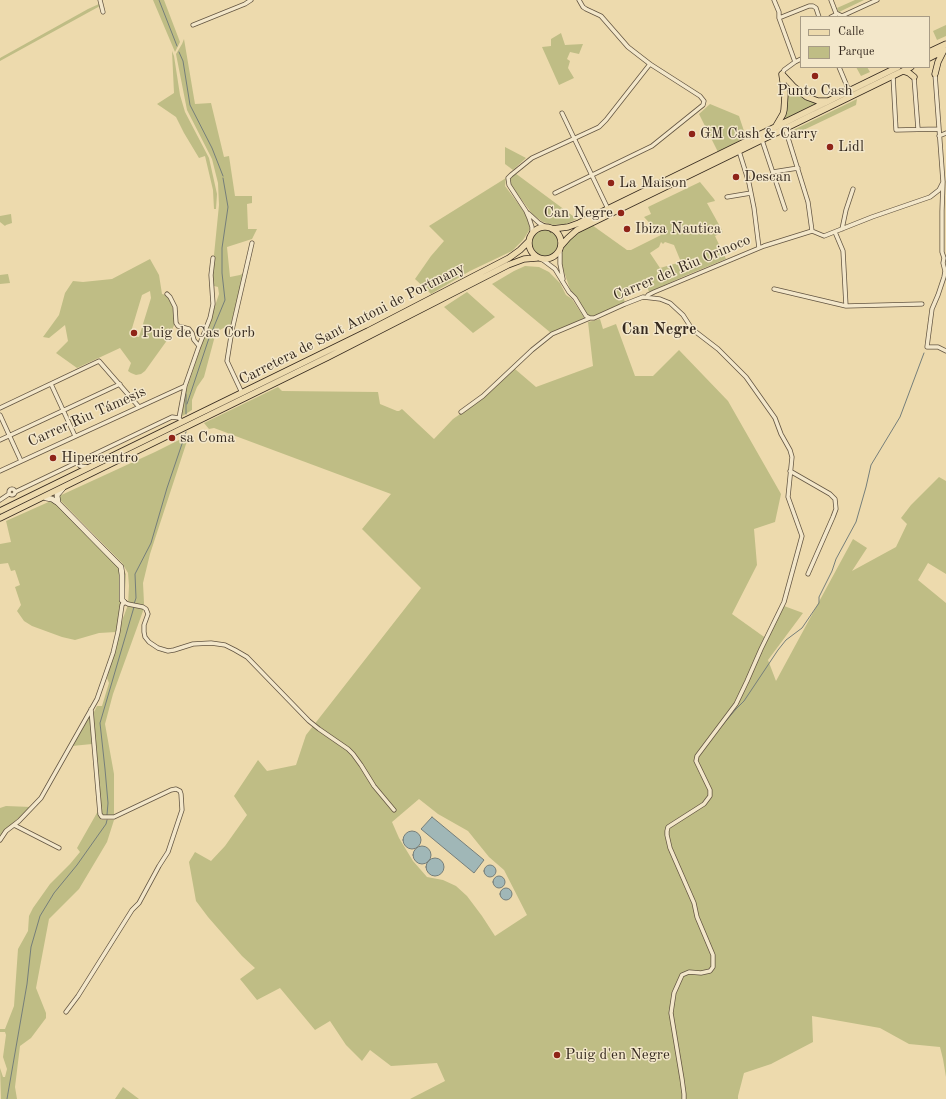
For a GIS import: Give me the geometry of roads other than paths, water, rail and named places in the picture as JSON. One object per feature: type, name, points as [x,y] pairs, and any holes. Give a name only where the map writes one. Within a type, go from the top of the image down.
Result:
[{"type":"main road","points":[[930,55],[946,44]]},
{"type":"main road","points":[[930,56],[945,50]]},
{"type":"main road","points":[[935,74],[938,62],[945,50]]},
{"type":"main road","points":[[930,58],[934,64],[935,74]]},
{"type":"main road","points":[[914,68],[914,77]]},
{"type":"main road","points":[[900,69],[893,76],[577,230],[568,238],[556,255],[551,258],[540,259],[530,251],[529,241],[532,234],[538,228],[568,227],[575,225],[858,86],[900,69],[914,77]]},
{"type":"main road","points":[[782,74],[794,87],[812,99],[830,101]]},
{"type":"main road","points":[[775,128],[783,114],[785,94],[782,74]]},
{"type":"main road","points":[[785,94],[792,90],[799,91]]},
{"type":"main road","points":[[549,228],[560,236],[560,248]]},
{"type":"main road","name":"Carretera de Sant Antoni de Portmany","points":[[0,511],[181,420],[242,393],[362,334],[509,258],[529,241]]},
{"type":"main road","name":"Carretera de Sant Antoni de Portmany","points":[[0,518],[363,340],[508,265],[524,259],[540,259]]},
{"type":"street","points":[[100,0],[103,12]]},
{"type":"street","points":[[193,25],[245,4],[251,0]]},
{"type":"street","points":[[555,194],[652,146],[703,105],[704,101],[700,96],[650,64],[628,47],[601,16],[583,7],[579,0]]},
{"type":"street","points":[[774,0],[795,62]]},
{"type":"street","points":[[831,0],[838,14]]},
{"type":"street","points":[[833,16],[838,14],[844,16],[877,0]]},
{"type":"street","points":[[779,18],[809,6],[816,8],[819,16]]},
{"type":"street","points":[[782,74],[784,70],[800,60]]},
{"type":"street","points":[[532,234],[531,223],[526,211],[509,185],[508,178],[510,175],[532,158],[599,126],[606,120],[650,64]]},
{"type":"street","points":[[839,68],[849,91]]},
{"type":"street","points":[[935,74],[945,182],[942,211],[942,252],[945,271],[932,309],[927,347],[938,347],[946,352]]},
{"type":"street","points":[[893,76],[896,130],[939,129]]},
{"type":"street","points":[[914,77],[918,129]]},
{"type":"street","points":[[562,113],[608,209]]},
{"type":"street","points":[[785,128],[808,202],[812,231],[824,236],[872,217],[930,197],[939,190],[945,182]]},
{"type":"street","points":[[940,136],[946,133]]},
{"type":"street","points":[[762,140],[785,209]]},
{"type":"street","points":[[739,151],[749,183],[759,248]]},
{"type":"street","points":[[773,172],[798,168]]},
{"type":"street","points":[[842,229],[853,189]]},
{"type":"street","points":[[727,198],[751,193]]},
{"type":"street","points":[[526,211],[533,218],[549,228]]},
{"type":"street","name":"Carrer del Riu Orinoco","points":[[461,412],[483,396],[532,350],[552,334],[640,298],[647,297],[660,289],[759,248],[812,231]]},
{"type":"street","points":[[835,232],[843,251],[846,306]]},
{"type":"street","points":[[242,393],[227,361],[232,330],[252,243]]},
{"type":"street","points":[[560,248],[560,264],[564,284]]},
{"type":"street","points":[[0,500],[10,494],[12,496],[15,492],[172,417],[181,420],[185,386],[210,318],[213,304],[211,275],[213,258]]},
{"type":"street","points":[[540,259],[555,270],[586,316],[590,318]]},
{"type":"street","points":[[774,289],[846,306],[922,304]]},
{"type":"street","points":[[167,294],[175,307],[176,323],[178,326],[189,329],[194,340],[199,346]]},
{"type":"street","points":[[647,297],[660,299],[670,303],[684,315],[692,329],[718,349],[746,377],[775,418],[780,434],[790,450],[792,457],[788,497],[802,536],[784,602],[760,649],[747,682],[736,704],[697,756],[696,762],[710,790],[710,796],[704,804],[668,827],[667,835],[670,848],[694,903],[697,917],[713,955],[713,967],[710,972],[689,972],[682,975],[674,993],[671,1013],[684,1099]]},
{"type":"street","points":[[0,408],[99,361],[139,407]]},
{"type":"street","points":[[51,384],[75,436]]},
{"type":"street","points":[[0,440],[120,384]]},
{"type":"street","name":"Carrer Riu Támesis","points":[[0,471],[21,460],[185,386]]},
{"type":"street","points":[[0,415],[21,460]]},
{"type":"street","points":[[77,462],[80,466],[89,467]]},
{"type":"street","points":[[790,471],[830,494],[834,499],[836,509],[808,574]]},
{"type":"street","points":[[58,503],[57,495],[65,486]]},
{"type":"street","points":[[18,509],[30,506],[46,498],[52,499],[58,503],[121,567],[122,600],[126,603],[145,608],[148,614],[144,625],[144,632],[145,637],[149,642],[158,648],[168,651],[193,644],[211,643],[235,650],[247,658],[309,721],[353,754],[374,786],[394,810]]},
{"type":"street","points":[[0,840],[6,831],[41,798],[96,699],[113,653],[122,605],[126,603]]},
{"type":"street","points":[[66,1012],[78,996],[132,910],[139,903],[168,852],[182,810],[181,794],[180,791],[176,789],[114,817],[102,817],[100,814],[91,708]]},
{"type":"street","points":[[14,825],[59,848]]},
{"type":"water","points":[[432,817],[484,860],[474,873],[421,829]]},
{"type":"water","points":[[412,831],[418,834],[421,840],[418,846],[412,849],[406,846],[403,840],[406,834]]},
{"type":"water","points":[[422,846],[428,849],[431,855],[428,861],[422,864],[416,861],[413,855],[416,849]]},
{"type":"water","points":[[435,858],[441,861],[444,867],[441,873],[435,876],[429,873],[426,867],[429,861]]},
{"type":"water","points":[[492,865],[495,866],[495,876],[488,877],[485,876],[484,869],[485,866]]},
{"type":"water","points":[[501,876],[504,877],[504,887],[497,888],[494,887],[493,880],[494,877]]},
{"type":"water","points":[[508,888],[511,889],[511,899],[504,900],[501,899],[500,892],[501,889]]},
{"type":"waterway","points":[[159,0],[177,46]]},
{"type":"waterway","points":[[179,52],[183,61],[190,105],[212,148],[223,176]]},
{"type":"waterway","points":[[187,404],[208,341],[225,300],[222,273],[222,248],[228,207],[223,178]]},
{"type":"waterway","points":[[720,728],[744,701],[778,650],[786,640],[802,628],[819,603],[819,597],[832,571],[836,559],[856,522],[871,465],[900,417],[924,353]]},
{"type":"waterway","points":[[186,394],[186,414]]},
{"type":"waterway","points":[[134,604],[136,598],[135,574],[151,543],[167,488],[186,432]]},
{"type":"waterway","points":[[107,815],[108,803],[100,723],[134,607]]},
{"type":"waterway","points":[[7,1099],[27,984],[31,947],[40,916],[54,893],[77,865],[106,824],[107,820]]},
{"type":"place","name":"Punto Cash","points":[[815,76]]},
{"type":"place","name":"GM Cash & Carry","points":[[692,134]]},
{"type":"place","name":"Lidl","points":[[830,147]]},
{"type":"place","name":"Descan","points":[[736,177]]},
{"type":"place","name":"La Maison","points":[[611,183]]},
{"type":"place","name":"Can Negre","points":[[621,213]]},
{"type":"place","name":"Ibiza Nautica","points":[[627,229]]},
{"type":"place","name":"Puig de Cas Corb","points":[[134,333]]},
{"type":"place","name":"sa Coma","points":[[172,438]]},
{"type":"place","name":"Hipercentro","points":[[53,458]]},
{"type":"place","name":"Puig d'en Negre","points":[[557,1055]]},
{"type":"district","name":"Can Negre","points":[[659,330]]}]
